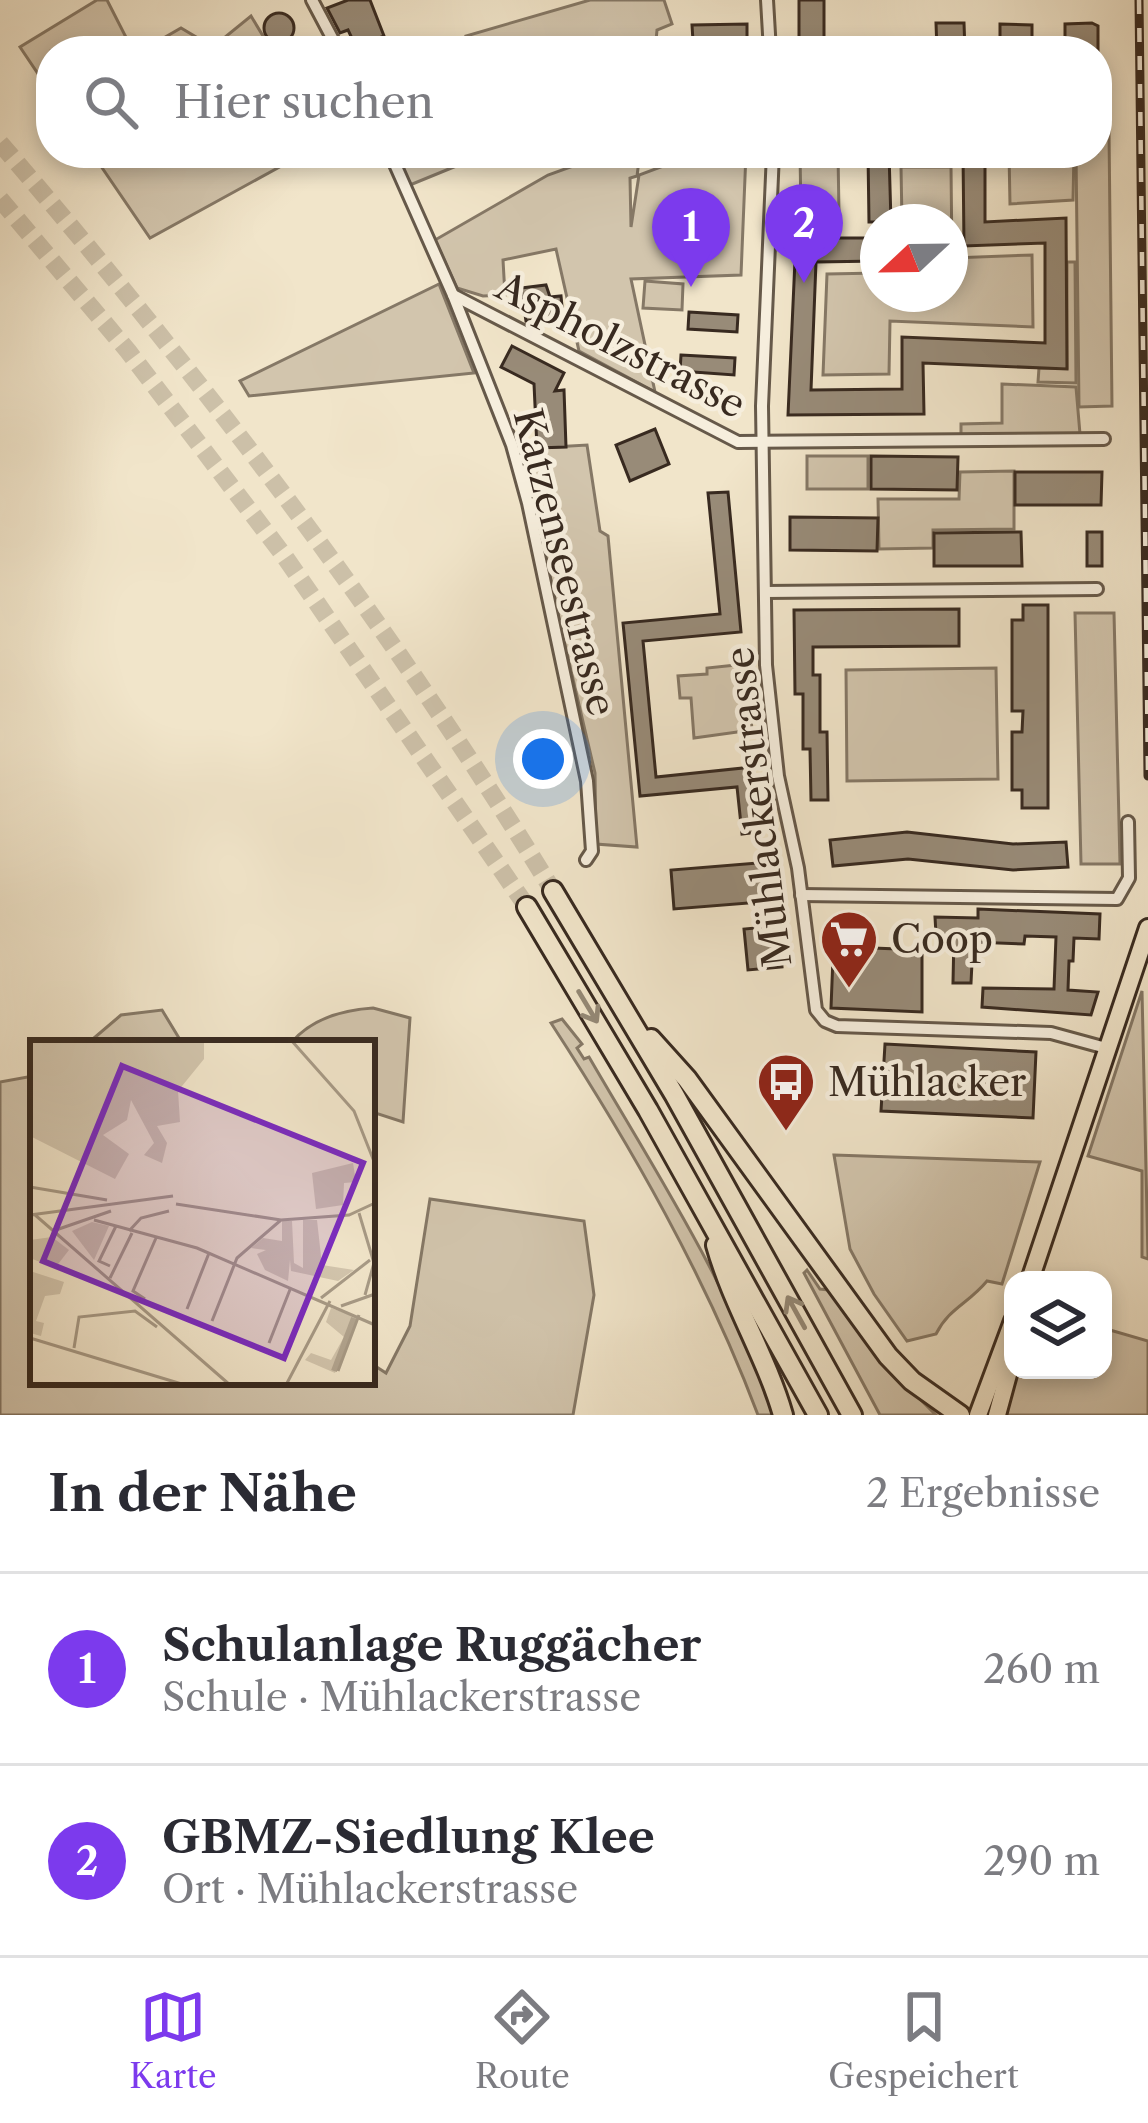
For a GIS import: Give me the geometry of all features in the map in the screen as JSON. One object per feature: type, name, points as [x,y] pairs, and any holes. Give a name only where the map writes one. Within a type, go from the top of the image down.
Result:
[{"type":"highway","points":[[553,891],[852,1415]]},
{"type":"highway","points":[[527,907],[709,1217],[818,1415]]},
{"type":"highway","points":[[624,1009],[687,1079],[888,1356],[912,1381],[960,1415]]},
{"type":"highway","points":[[709,1217],[724,1272],[783,1415]]},
{"type":"main road","points":[[1033,1271],[1148,928]]},
{"type":"main road","points":[[978,1415],[1004,1345]]},
{"type":"main road","points":[[997,1415],[1007,1379]]},
{"type":"street","points":[[312,0],[331,36]]},
{"type":"street","points":[[767,0],[769,36]]},
{"type":"street","name":"Katzenseestrasse","points":[[397,168],[512,445],[528,503],[586,781],[592,851],[586,860]]},
{"type":"street","name":"Mühlackerstrasse","points":[[772,168],[762,444],[770,715],[801,895],[812,1000],[820,1017],[831,1024],[1051,1033],[1106,1048]]},
{"type":"street","name":"Aspholzstrasse","points":[[453,295],[738,442],[1104,440]]},
{"type":"street","points":[[765,592],[1097,590]]},
{"type":"street","points":[[801,895],[1117,899],[1130,878],[1128,822]]},
{"type":"shaded area","points":[[97,0],[107,0],[125,36],[38,36]]},
{"type":"shaded area","points":[[590,0],[664,0],[672,24],[657,30],[656,36],[466,36]]},
{"type":"shaded area","points":[[251,16],[263,36],[226,36]]},
{"type":"shaded area","points":[[181,28],[194,36],[167,36]]},
{"type":"shaded area","points":[[36,37],[36,71],[20,47]]},
{"type":"shaded area","points":[[102,168],[278,168],[150,238]]},
{"type":"shaded area","points":[[403,168],[451,168],[410,185]]},
{"type":"shaded area","points":[[567,168],[638,168],[637,176],[630,178],[631,227],[639,175],[658,168],[745,168],[741,275],[631,279],[655,392],[579,351],[556,249],[503,260],[505,295],[483,296],[457,288],[435,240]]},
{"type":"shaded area","points":[[800,168],[838,168],[839,214],[801,214]]},
{"type":"shaded area","points":[[901,168],[951,168],[951,204],[902,204]]},
{"type":"shaded area","points":[[1009,168],[1074,168],[1073,200],[1010,204]]},
{"type":"shaded area","points":[[1076,168],[1109,168],[1112,406],[1079,407]]},
{"type":"shaded area","points":[[1032,255],[1033,327],[890,321],[889,374],[823,375],[827,274],[860,273],[860,312],[968,312],[968,257]]},
{"type":"shaded area","points":[[1067,262],[1075,262],[1076,383],[1038,382],[1039,368],[1067,368]]},
{"type":"shaded area","points":[[645,281],[683,284],[682,310],[643,308]]},
{"type":"shaded area","points":[[439,284],[474,373],[249,396],[240,381]]},
{"type":"shaded area","points":[[1002,384],[1076,387],[1080,434],[961,435],[961,424],[1002,423]]},
{"type":"shaded area","points":[[587,445],[600,531],[608,536],[637,847],[596,844],[595,773],[519,449]]},
{"type":"shaded area","points":[[807,456],[868,456],[868,489],[807,489]]},
{"type":"shaded area","points":[[1014,471],[1014,529],[933,530],[933,548],[879,549],[878,499],[959,499],[960,472]]},
{"type":"shaded area","points":[[1075,613],[1114,613],[1120,864],[1081,864]]},
{"type":"shaded area","points":[[746,664],[752,730],[694,738],[691,698],[680,698],[678,676]]},
{"type":"shaded area","points":[[996,668],[998,779],[847,781],[846,670]]},
{"type":"shaded area","points":[[1142,991],[1148,1259],[1142,1257],[1142,1171],[1088,1156]]},
{"type":"shaded area","points":[[373,1008],[410,1018],[403,1122],[375,1113],[375,1040],[294,1040],[308,1027]]},
{"type":"shaded area","points":[[162,1010],[180,1040],[94,1040],[121,1015]]},
{"type":"shaded area","points":[[562,1019],[582,1044],[577,1048],[584,1059],[589,1057],[691,1231],[737,1322],[773,1415],[758,1415],[665,1213],[551,1023]]},
{"type":"shaded area","points":[[30,1077],[30,1385],[375,1385],[375,1366],[386,1373],[410,1326],[430,1199],[584,1221],[594,1295],[573,1415],[0,1415],[0,1082]]},
{"type":"shaded area","points":[[834,1155],[1040,1162],[1002,1284],[987,1281],[936,1334],[907,1341],[850,1249]]},
{"type":"shaded area","points":[[807,1270],[820,1289],[829,1290],[876,1355],[936,1415],[880,1415],[804,1273]]},
{"type":"shaded area","points":[[1112,1331],[1148,1341],[1148,1415],[1006,1415],[1012,1379],[1112,1379]]},
{"type":"building","points":[[348,0],[370,0],[384,36],[340,33],[327,8]]},
{"type":"building","points":[[799,0],[824,0],[824,36],[799,36]]},
{"type":"building","points":[[273,14],[285,14],[293,22],[291,36],[265,34],[265,22]]},
{"type":"building","points":[[936,23],[964,23],[964,36],[936,36]]},
{"type":"building","points":[[1092,23],[1098,26],[1098,36],[1065,36],[1065,24]]},
{"type":"building","points":[[747,24],[747,36],[693,36],[692,25]]},
{"type":"building","points":[[1000,24],[1032,25],[1032,36],[1000,36]]},
{"type":"building","points":[[868,168],[889,168],[890,204],[869,204]]},
{"type":"building","points":[[963,168],[985,168],[985,222],[1066,218],[1067,369],[923,363],[924,414],[788,415],[796,238],[860,238],[860,261],[816,262],[811,390],[902,389],[902,337],[1045,343],[1045,243],[968,246]]},
{"type":"building","points":[[546,285],[550,297],[561,296],[563,317],[526,321],[521,288]]},
{"type":"building","points":[[689,312],[738,315],[737,332],[688,329]]},
{"type":"building","points":[[512,346],[564,373],[555,391],[564,390],[566,447],[537,448],[534,384],[501,367]]},
{"type":"building","points":[[681,355],[735,358],[734,375],[680,371]]},
{"type":"building","points":[[655,429],[669,464],[630,481],[616,445]]},
{"type":"building","points":[[871,456],[958,457],[957,490],[871,489]]},
{"type":"building","points":[[1015,472],[1102,472],[1101,505],[1015,505]]},
{"type":"building","points":[[728,492],[741,632],[643,641],[656,777],[753,767],[759,832],[742,834],[737,787],[640,796],[623,623],[720,614],[708,493]]},
{"type":"building","points":[[790,517],[878,518],[877,551],[790,550]]},
{"type":"building","points":[[1021,532],[1022,566],[934,566],[934,533]]},
{"type":"building","points":[[1087,532],[1102,532],[1102,566],[1087,566]]},
{"type":"building","points":[[1023,605],[1048,605],[1048,808],[1022,808],[1022,790],[1012,790],[1012,732],[1022,732],[1023,711],[1012,711],[1012,620],[1023,620]]},
{"type":"building","points":[[959,609],[959,646],[813,647],[813,675],[820,675],[820,732],[827,732],[828,800],[811,800],[810,749],[803,749],[803,694],[795,694],[794,610]]},
{"type":"building","points":[[907,832],[1013,844],[1066,842],[1068,867],[1013,870],[908,859],[833,866],[830,840]]},
{"type":"building","points":[[769,862],[772,901],[674,909],[671,870]]},
{"type":"building","points":[[978,909],[1100,914],[1099,939],[1074,938],[1073,961],[1069,961],[1068,990],[1098,992],[1091,1015],[982,1007],[983,988],[1054,989],[1056,937],[1025,936],[1024,944],[973,942],[971,983],[953,983],[954,935],[936,934],[935,917],[978,918]]},
{"type":"building","points":[[779,926],[782,967],[748,970],[744,929]]},
{"type":"building","points":[[848,947],[922,950],[922,1012],[831,1008],[833,957],[848,957]]},
{"type":"building","points":[[885,1044],[1036,1052],[1033,1118],[881,1111]]},
{"type":"tunnel","points":[[0,143],[149,322],[292,506],[427,695],[553,891]]},
{"type":"tunnel","points":[[0,199],[128,351],[285,557],[527,907]]},
{"type":"railway","points":[[1139,0],[1148,776]]},
{"type":"place","name":"GBMZ-Siedlung Klee","points":[[804,283]]},
{"type":"place","name":"Schulanlage Ruggächer","points":[[691,287]]},
{"type":"place","name":"Coop","points":[[849,990]]},
{"type":"place","name":"Mühlacker","points":[[786,1133]]}]
